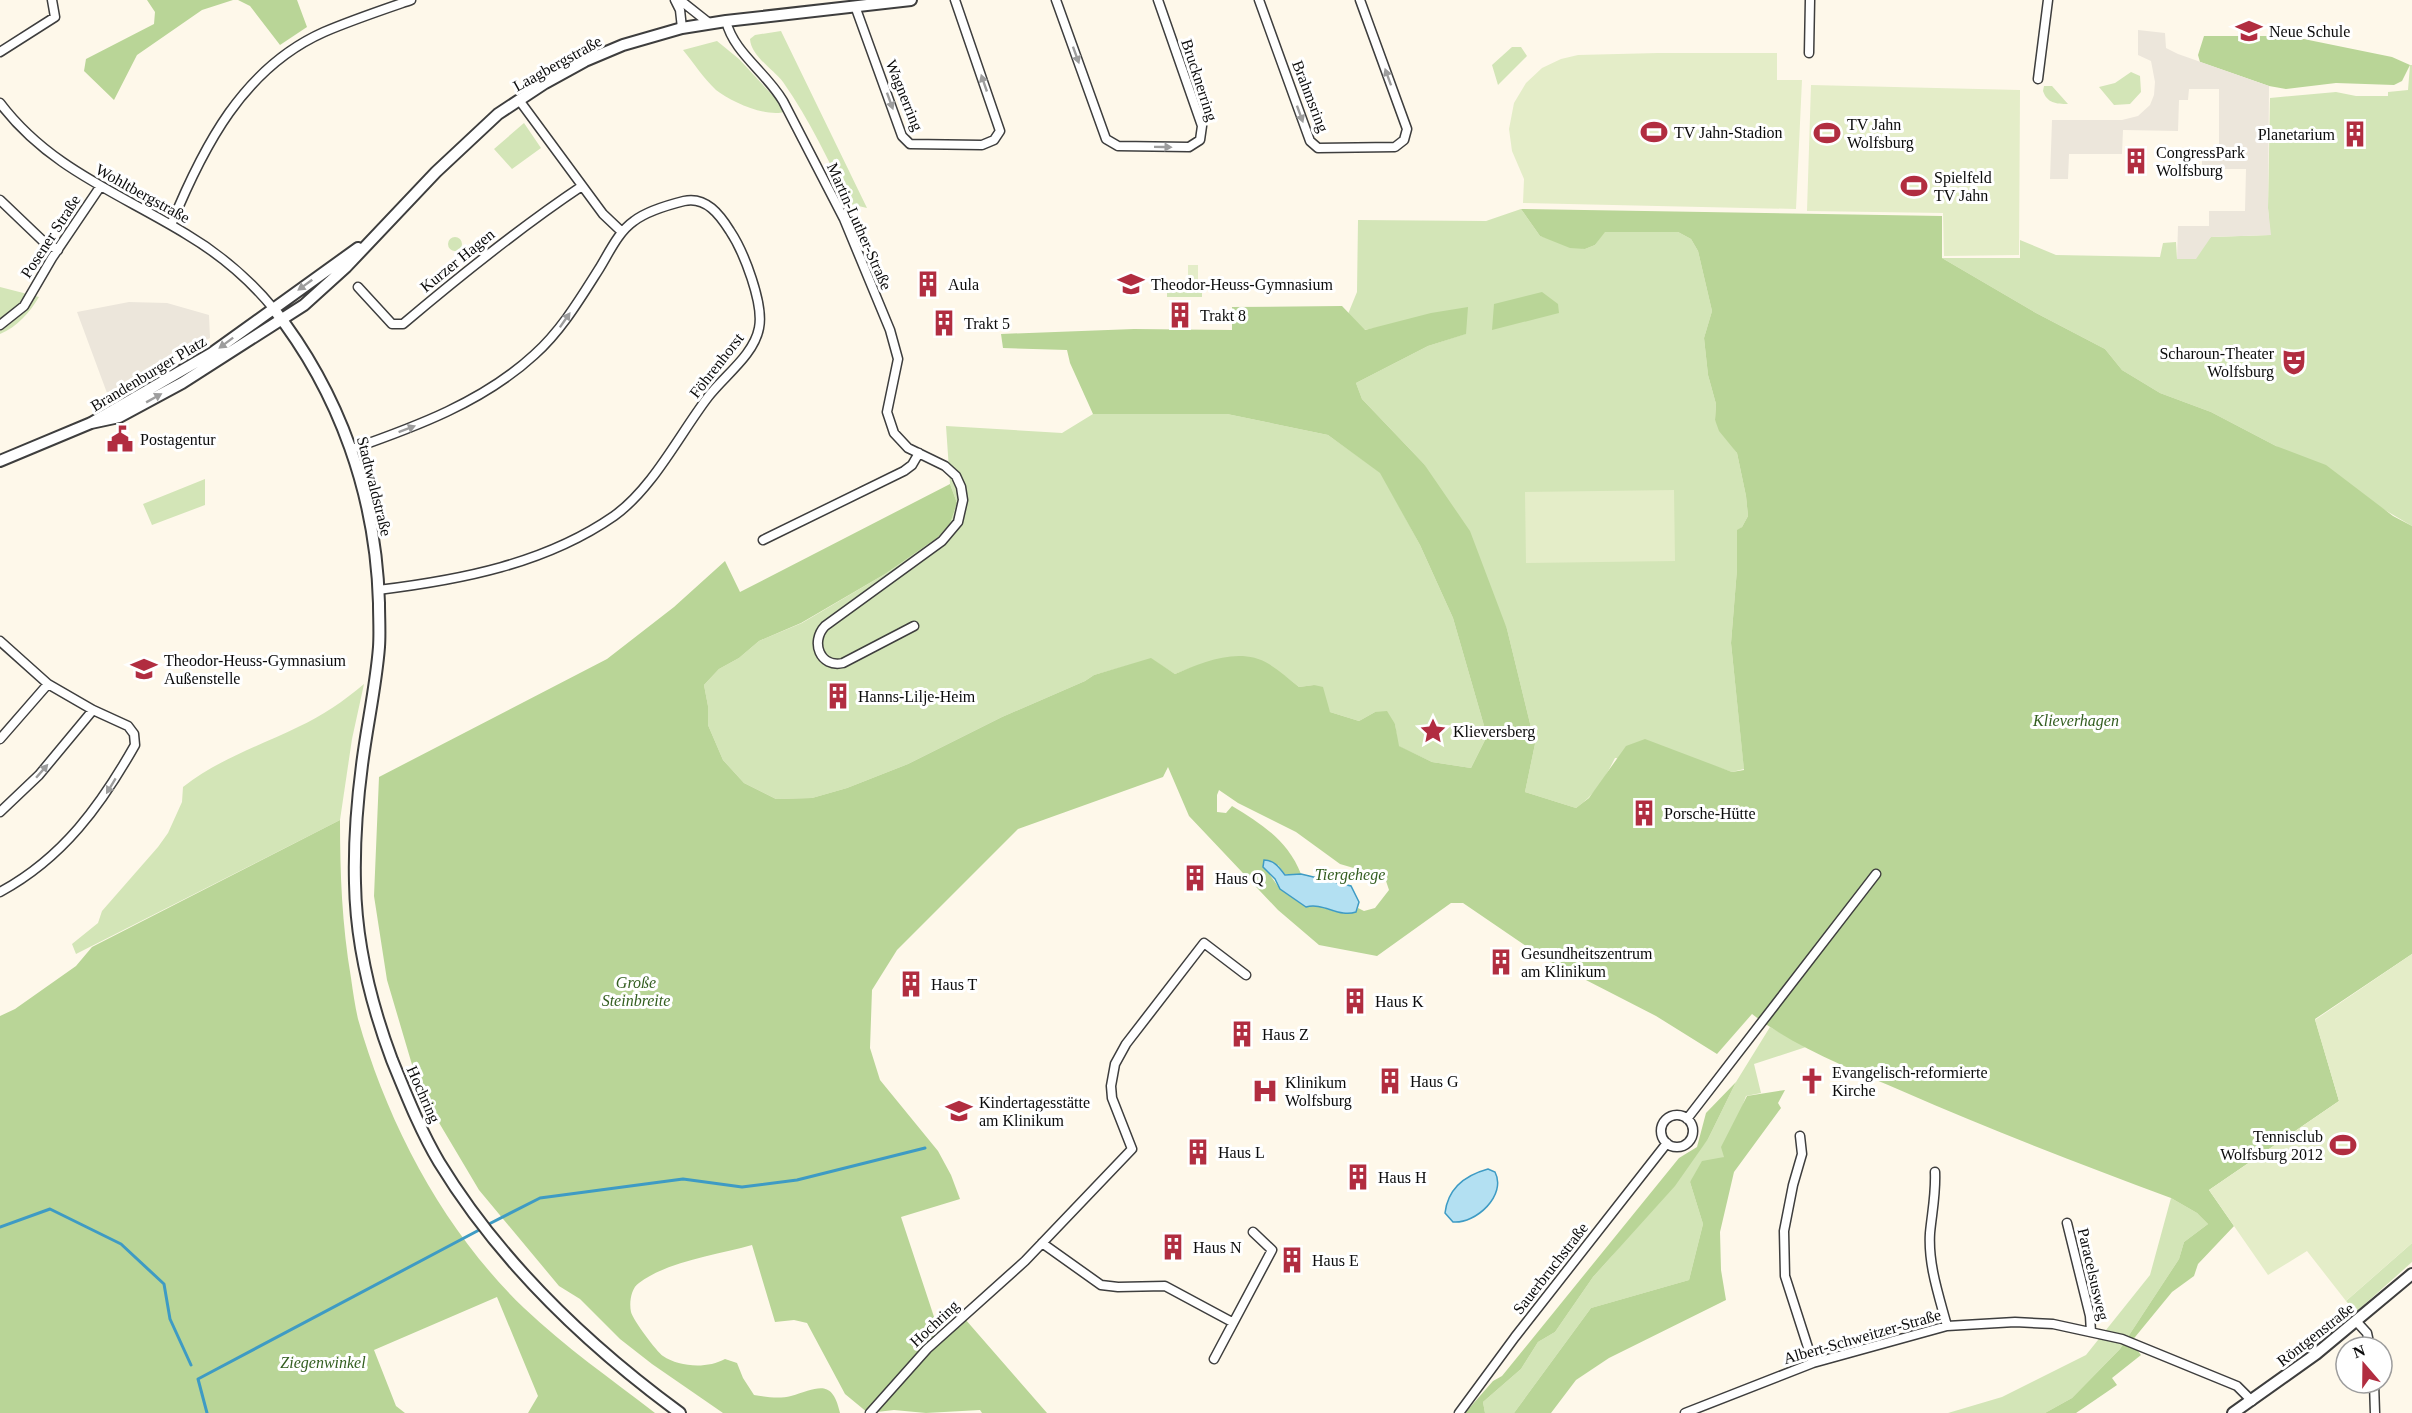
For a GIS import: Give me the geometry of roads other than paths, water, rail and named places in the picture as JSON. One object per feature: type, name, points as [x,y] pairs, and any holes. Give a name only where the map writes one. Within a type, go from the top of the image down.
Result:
[{"type":"street","points":[[0,52],[55,17],[52,0]]},
{"type":"street","points":[[171,225],[193,172],[209,141],[223,119],[253,83],[276,62],[322,33],[411,0]]},
{"type":"street","points":[[675,0],[680,10],[682,28]]},
{"type":"street","points":[[681,0],[710,23]]},
{"type":"street","name":"Laagbergstraße","points":[[282,319],[309,301],[346,267],[459,149],[498,114],[585,61],[623,45],[682,28],[912,0]]},
{"type":"street","name":"Wagnerring","points":[[855,6],[902,136],[910,144],[982,145],[994,140],[1000,130],[955,0]]},
{"type":"street","name":"Brucknerring","points":[[1056,0],[1106,140],[1118,146],[1189,147],[1200,140],[1202,126],[1158,0]]},
{"type":"street","name":"Brahmsring","points":[[1259,0],[1310,141],[1318,148],[1395,147],[1404,140],[1407,129],[1360,0]]},
{"type":"street","points":[[1809,52],[1810,0]]},
{"type":"street","points":[[2038,79],[2048,0]]},
{"type":"street","name":"Martin-Luther-Straße","points":[[726,21],[730,35],[738,47],[772,83],[783,101],[844,219],[890,330],[898,359],[888,401],[890,423],[901,442],[945,466],[956,476],[963,500],[958,522],[942,541],[825,626],[819,632],[818,649],[821,656],[829,662],[843,663],[914,626]]},
{"type":"street","points":[[519,100],[603,214],[622,232]]},
{"type":"street","name":"Wohltbergstraße","points":[[0,102],[28,134],[52,154],[100,187],[189,235],[253,285],[273,308]]},
{"type":"street","name":"Kurzer Hagen","points":[[358,287],[392,324],[403,324],[487,254],[582,186]]},
{"type":"street","name":"Posener Straße","points":[[0,325],[24,306],[100,187]]},
{"type":"street","points":[[0,200],[44,242],[58,250]]},
{"type":"street","name":"Föhrenhorst","points":[[352,449],[420,424],[463,404],[526,362],[552,338],[622,232],[640,218],[682,202],[701,201],[713,209],[728,227],[743,255],[760,313],[760,326],[756,338],[708,398],[654,473],[617,513],[571,542],[503,566],[434,583],[378,590]]},
{"type":"street","name":"Laagbergstraße","points":[[273,308],[374,238]]},
{"type":"street","name":"Stadtwaldstraße","points":[[273,308],[328,395],[352,449],[370,516],[378,590],[380,644],[374,692]]},
{"type":"street","name":"Brandenburger Platz","points":[[91,423],[212,353],[273,308]]},
{"type":"street","name":"Brandenburger Platz","points":[[91,423],[119,417],[154,398],[282,319]]},
{"type":"street","points":[[0,462],[91,423]]},
{"type":"street","points":[[763,540],[904,471],[912,465],[919,453]]},
{"type":"street","points":[[0,641],[48,684],[93,710],[128,726],[134,734],[135,745],[100,803],[61,847],[38,869],[0,892]]},
{"type":"street","points":[[0,740],[48,684]]},
{"type":"street","name":"Hochring","points":[[374,692],[357,804],[355,884],[359,934],[370,991],[384,1037],[405,1092],[438,1161],[493,1239],[545,1299],[574,1326],[636,1381],[680,1413]]},
{"type":"street","points":[[0,812],[39,775],[93,710]]},
{"type":"street","points":[[1687,1119],[1876,874]]},
{"type":"street","name":"Hochring","points":[[870,1413],[927,1349],[1025,1261],[1132,1149],[1116,1113],[1111,1086],[1115,1064],[1126,1044],[1204,943],[1246,975]]},
{"type":"street","points":[[1675,1115],[1687,1119],[1693,1129],[1689,1141],[1678,1147],[1667,1143],[1661,1132],[1664,1121],[1675,1115]]},
{"type":"street","points":[[1800,1136],[1802,1154],[1784,1231],[1785,1276],[1813,1363]]},
{"type":"street","name":"Sauerbruchstraße","points":[[1459,1413],[1667,1143]]},
{"type":"street","points":[[1935,1172],[1936,1196],[1930,1234],[1932,1270],[1947,1326]]},
{"type":"street","name":"Paracelsusweg","points":[[2067,1223],[2090,1316],[2091,1332]]},
{"type":"street","points":[[1214,1359],[1272,1250],[1253,1232]]},
{"type":"street","points":[[1042,1244],[1101,1285],[1165,1286],[1232,1322]]},
{"type":"street","name":"Röntgenstraße","points":[[2233,1413],[2316,1354],[2412,1274]]},
{"type":"street","points":[[2356,1321],[2367,1335]]},
{"type":"street","name":"Albert-Schweitzer-Straße","points":[[1685,1413],[1813,1363],[1947,1326],[2015,1322],[2053,1324],[2131,1342],[2237,1386],[2252,1401]]},
{"type":"street","points":[[2374,1395],[2375,1413]]},
{"type":"water","points":[[1264,860],[1273,863],[1285,875],[1301,874],[1351,886],[1359,902],[1356,912],[1343,913],[1319,907],[1306,907],[1280,889],[1275,879],[1263,867]]},
{"type":"water","points":[[1488,1169],[1495,1172],[1498,1181],[1493,1198],[1480,1213],[1462,1221],[1453,1222],[1445,1213],[1454,1189],[1472,1175]]},
{"type":"waterway","points":[[487,1225],[540,1198],[683,1179],[742,1187],[797,1180],[925,1148]]},
{"type":"waterway","points":[[0,1227],[50,1209],[121,1244],[164,1284],[170,1319],[191,1365]]},
{"type":"waterway","points":[[207,1413],[198,1379],[481,1229]]},
{"type":"place","name":"Neue Schule","points":[[2249,31]]},
{"type":"place","name":"TV Jahn-Stadion","points":[[1654,132]]},
{"type":"place","name":"TV Jahn Wolfsburg","points":[[1827,133]]},
{"type":"place","name":"Planetarium","points":[[2355,134]]},
{"type":"place","name":"CongressPark Wolfsburg","points":[[2136,161]]},
{"type":"place","name":"Spielfeld TV Jahn","points":[[1914,186]]},
{"type":"place","name":"Aula","points":[[928,284]]},
{"type":"place","name":"Theodor-Heuss-Gymnasium","points":[[1131,284]]},
{"type":"place","name":"Trakt 8","points":[[1180,315]]},
{"type":"place","name":"Trakt 5","points":[[944,323]]},
{"type":"place","name":"Scharoun-Theater Wolfsburg","points":[[2294,362]]},
{"type":"place","name":"Postagentur","points":[[120,439]]},
{"type":"place","name":"Theodor-Heuss-Gymnasium Außenstelle","points":[[144,669]]},
{"type":"place","name":"Hanns-Lilje-Heim","points":[[838,696]]},
{"type":"place","name":"Klieversberg","points":[[1433,731]]},
{"type":"place","name":"Porsche-Hütte","points":[[1644,813]]},
{"type":"place","name":"Haus Q","points":[[1195,878]]},
{"type":"place","name":"Gesundheitszentrum am Klinikum","points":[[1501,962]]},
{"type":"place","name":"Haus T","points":[[911,984]]},
{"type":"place","name":"Haus K","points":[[1355,1001]]},
{"type":"place","name":"Haus Z","points":[[1242,1034]]},
{"type":"place","name":"Haus G","points":[[1390,1081]]},
{"type":"place","name":"Evangelisch-reformierte Kirche","points":[[1812,1081]]},
{"type":"place","name":"Klinikum Wolfsburg","points":[[1265,1091]]},
{"type":"place","name":"Kindertagesstätte am Klinikum","points":[[959,1111]]},
{"type":"place","name":"Tennisclub Wolfsburg 2012","points":[[2343,1145]]},
{"type":"place","name":"Haus L","points":[[1198,1152]]},
{"type":"place","name":"Haus H","points":[[1358,1177]]},
{"type":"place","name":"Haus N","points":[[1173,1247]]},
{"type":"place","name":"Haus E","points":[[1292,1260]]},
{"type":"park label","name":"Klieverhagen","points":[[2076,720]]},
{"type":"park label","name":"Tiergehege","points":[[1350,874]]},
{"type":"park label","name":"Große Steinbreite","points":[[636,991]]},
{"type":"park label","name":"Ziegenwinkel","points":[[323,1362]]}]
